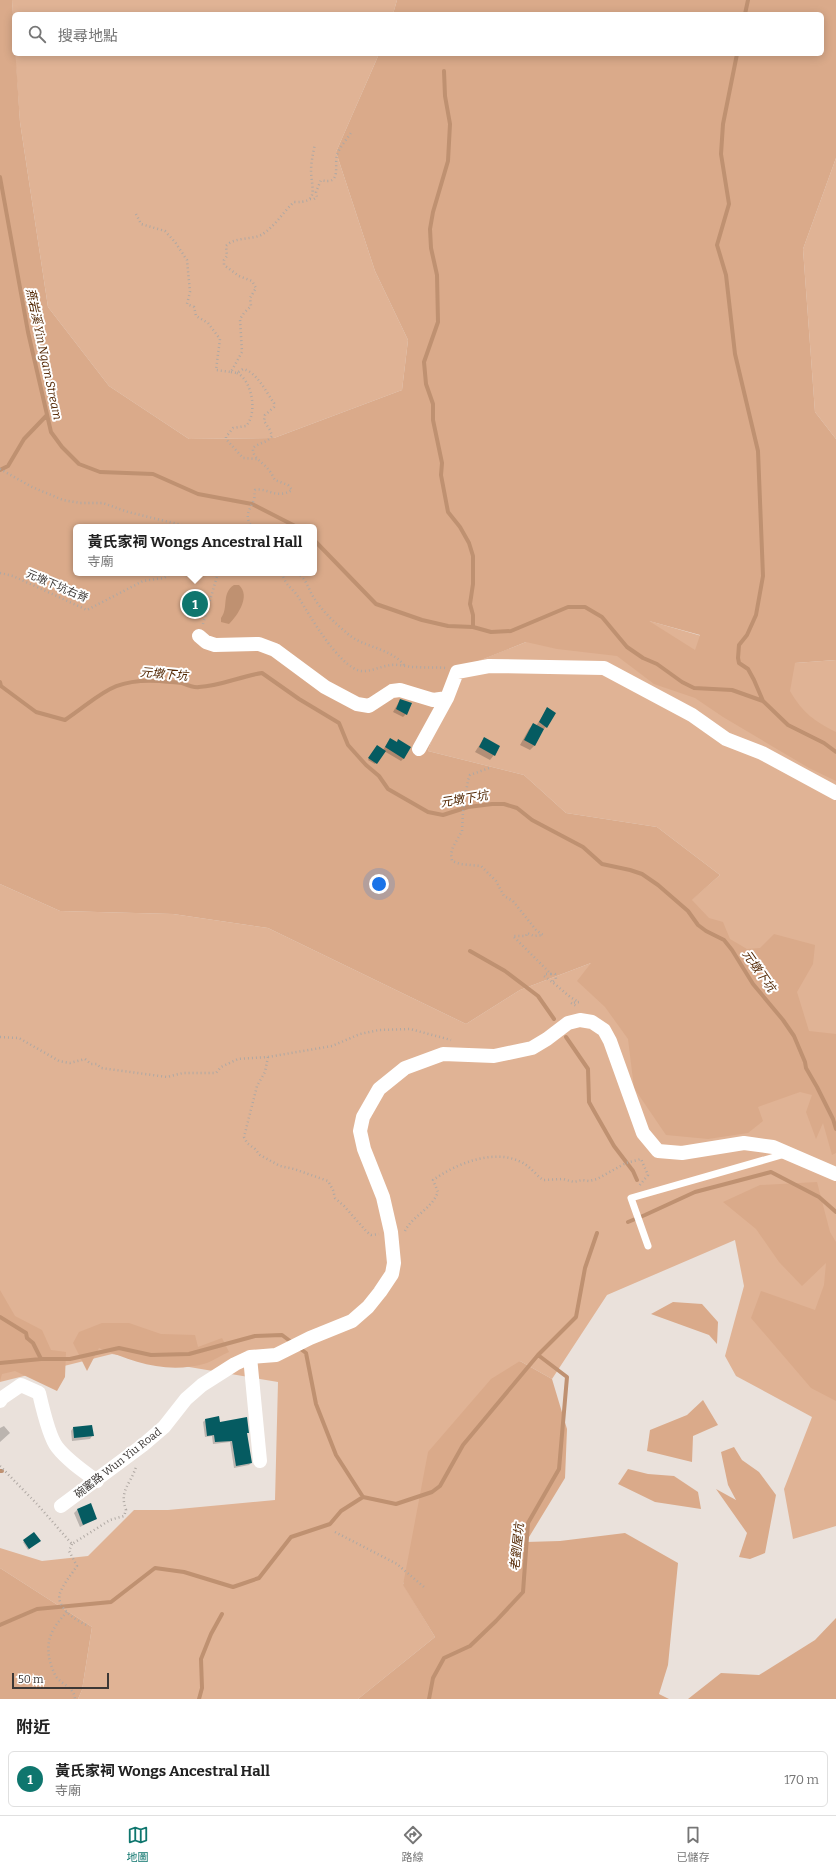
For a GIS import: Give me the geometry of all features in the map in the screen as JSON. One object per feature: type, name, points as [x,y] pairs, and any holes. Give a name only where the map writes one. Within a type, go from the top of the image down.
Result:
[{"type":"street","points":[[200,636],[206,642],[216,645],[259,644],[275,650],[324,688],[357,704],[369,706],[392,691],[400,690],[433,700],[446,698]]},
{"type":"street","points":[[419,749],[446,698],[457,672],[489,666],[604,668],[692,715],[726,739],[762,753],[836,793]]},
{"type":"street","name":"碗窰路 Wun Yiu Road","points":[[61,1506],[97,1481],[164,1427],[186,1399],[202,1384],[235,1364],[250,1357],[276,1355],[310,1338],[352,1321],[368,1307],[392,1274],[394,1263],[391,1232],[383,1197],[364,1149],[360,1131],[363,1117],[379,1089],[405,1068],[443,1054],[494,1056],[532,1048],[568,1023],[580,1020],[585,1021]]},
{"type":"street","points":[[585,1021],[592,1022],[604,1030],[610,1041],[643,1133],[658,1152],[682,1153],[744,1143],[773,1147],[836,1174]]},
{"type":"street","points":[[250,1357],[260,1461]]},
{"type":"street","points":[[0,1402],[2,1398],[20,1385],[39,1393],[56,1446],[71,1461],[97,1481]]},
{"type":"lane","points":[[648,1246],[631,1198],[789,1153]]},
{"type":"path","points":[[309,199],[314,199],[317,197],[316,192],[321,180],[327,182],[331,180],[337,172],[336,156],[352,130]]},
{"type":"path","points":[[231,372],[242,352],[243,345],[240,334],[240,319],[251,306],[250,298],[256,288],[252,280],[239,276],[224,265],[224,260],[227,256],[226,246],[230,242],[250,239],[262,234],[294,202],[305,203],[309,199],[313,194],[311,172],[315,144]]},
{"type":"path","points":[[136,214],[141,224],[164,231],[175,242],[187,260],[190,292],[186,304],[194,307],[196,316],[208,324],[220,339],[216,370],[237,373],[249,387],[251,394],[251,418],[246,426],[233,428],[226,437],[226,440],[243,458],[252,460],[258,459]]},
{"type":"path","points":[[237,373],[243,369],[248,370],[257,378],[274,403],[274,407],[265,415],[264,421],[272,436],[268,440],[252,448],[252,452],[269,470],[275,480],[288,485],[292,490],[275,494],[260,489],[255,490],[255,497],[248,510],[247,516],[251,524]]},
{"type":"path","points":[[0,469],[32,487],[48,492],[63,500],[80,503],[103,503],[128,512],[178,524]]},
{"type":"path","name":"元墩下坑右脊","points":[[0,573],[13,576],[87,610],[143,581],[164,578],[167,576]]},
{"type":"path","points":[[200,636],[217,576]]},
{"type":"path","points":[[283,576],[288,588],[298,596],[306,612],[318,626],[327,642],[349,664],[362,671],[392,664],[415,667],[452,668],[457,672]]},
{"type":"path","points":[[301,576],[305,579],[314,598],[349,635],[390,653],[398,658],[404,665]]},
{"type":"path","points":[[489,768],[470,775],[468,780],[463,808],[462,831],[453,847],[451,854],[452,861],[460,864],[481,866],[496,881],[504,896],[513,902],[536,930],[543,935],[534,936],[527,933],[526,936],[512,936],[551,974],[555,974],[556,979],[552,982]]},
{"type":"path","points":[[551,974],[546,974],[544,976],[565,990],[568,996],[579,1002],[571,1003],[586,1012],[585,1021]]},
{"type":"path","points":[[0,1037],[19,1038],[59,1061],[70,1063],[85,1059],[91,1064],[97,1064],[101,1068],[125,1070],[167,1077],[183,1073],[216,1073],[221,1067],[238,1059],[268,1057],[332,1046],[360,1034],[379,1030],[410,1029],[454,1042]]},
{"type":"path","points":[[268,1057],[265,1072],[257,1086],[244,1137],[247,1144],[255,1149],[260,1155],[280,1166],[294,1169],[328,1181],[335,1198],[367,1232],[371,1235],[374,1234]]},
{"type":"path","points":[[403,1235],[411,1222],[435,1200],[438,1192],[433,1180],[446,1171],[490,1157],[512,1158],[519,1161],[543,1180],[563,1179],[574,1182],[597,1179],[626,1163],[641,1159],[648,1175],[631,1198]]},
{"type":"path","points":[[335,1532],[397,1564],[424,1587]]},
{"type":"path","points":[[72,1544],[69,1551],[78,1566],[60,1594],[59,1600],[67,1612],[77,1622],[89,1626]]},
{"type":"path","points":[[67,1612],[56,1624],[47,1646],[52,1668],[57,1679],[65,1683],[74,1693],[75,1699]]},
{"type":"shaded area","points":[[0,0],[12,0],[12,56],[16,56],[20,122],[48,307],[109,386],[189,439],[274,438],[402,390],[408,340],[375,271],[336,152],[378,56],[824,56],[824,12],[394,12],[397,0],[836,0],[836,158],[803,249],[815,412],[836,439],[836,660],[795,663],[790,691],[804,711],[821,724],[836,732],[836,781],[809,768],[723,717],[695,698],[654,684],[617,656],[557,649],[526,642],[456,670],[428,751],[524,775],[566,813],[657,827],[720,875],[692,900],[709,918],[723,922],[730,939],[747,949],[760,948],[774,934],[815,945],[813,964],[797,992],[809,1031],[836,1034],[836,1153],[832,1155],[823,1123],[816,1139],[806,1112],[812,1095],[800,1092],[758,1107],[763,1121],[748,1133],[708,1139],[666,1135],[634,1088],[628,1039],[605,1007],[577,981],[591,963],[520,990],[466,1024],[268,928],[173,914],[60,911],[0,884]],"holes":[[[649,621],[700,635],[695,650]]]},
{"type":"shaded area","points":[[12,0],[397,0],[394,12],[13,12]]},
{"type":"shaded area","points":[[15,56],[378,56],[336,152],[375,271],[408,340],[402,390],[274,438],[189,439],[109,386],[48,307],[20,122]]},
{"type":"shaded area","points":[[836,158],[836,439],[815,412],[803,249]]},
{"type":"shaded area","points":[[234,585],[239,585],[244,594],[239,611],[229,624],[221,622],[221,618],[225,610],[226,596],[230,588]]},
{"type":"shaded area","points":[[608,609],[795,663],[836,660],[836,1526],[793,1539],[784,1489],[812,1417],[736,1376],[725,1356],[744,1286],[735,1240],[607,1295],[552,1379],[520,1361],[403,1584],[435,1637],[358,1699],[78,1699],[82,1690],[92,1627],[0,1568],[0,1548],[42,1561],[88,1556],[134,1510],[168,1510],[275,1500],[278,1382],[112,1354],[0,1382],[0,884],[60,911],[173,914],[268,928],[466,1024],[520,990],[641,944],[720,875],[657,827],[566,813],[524,775],[428,751],[456,670]]},
{"type":"shaded area","points":[[817,1182],[830,1232],[836,1242],[836,1401],[811,1388],[751,1318],[761,1291],[815,1310],[824,1285],[826,1263],[802,1286],[779,1262],[756,1229],[723,1202],[760,1185]]},
{"type":"shaded area","points":[[0,1290],[15,1316],[42,1330],[51,1350],[66,1352],[65,1377],[57,1391],[15,1371],[2,1374],[0,1381]]},
{"type":"shaded area","points":[[673,1302],[702,1304],[718,1322],[717,1344],[709,1335],[651,1314]]},
{"type":"shaded area","points":[[102,1323],[129,1323],[161,1334],[195,1335],[198,1347],[222,1338],[229,1352],[207,1363],[178,1368],[138,1362],[99,1348],[87,1371],[73,1343],[79,1332]]},
{"type":"shaded area","points":[[520,1361],[552,1379],[567,1429],[565,1478],[526,1542],[560,1541],[625,1533],[678,1563],[668,1665],[659,1694],[669,1699],[358,1699],[435,1637],[403,1585],[428,1452],[491,1379]]},
{"type":"shaded area","points":[[703,1400],[718,1425],[693,1436],[692,1462],[647,1451],[650,1430],[687,1415]]},
{"type":"shaded area","points":[[734,1447],[742,1460],[759,1472],[776,1495],[765,1553],[750,1559],[739,1557],[747,1533],[716,1489],[736,1500],[728,1485],[721,1452]]},
{"type":"shaded area","points":[[628,1469],[648,1474],[674,1476],[698,1492],[701,1509],[655,1502],[618,1484]]},
{"type":"shaded area","points":[[0,1568],[92,1627],[82,1690],[78,1699],[0,1699]]},
{"type":"shaded area","points":[[836,1618],[836,1699],[688,1699],[721,1673],[759,1675],[815,1640]]},
{"type":"building","points":[[400,699],[412,703],[407,715],[396,709]]},
{"type":"building","points":[[547,707],[556,713],[547,728],[539,722]]},
{"type":"building","points":[[533,723],[544,729],[535,746],[524,740]]},
{"type":"building","points":[[484,737],[500,746],[495,756],[479,747]]},
{"type":"building","points":[[390,738],[397,742],[398,739],[411,747],[404,759],[385,747]]},
{"type":"building","points":[[377,745],[386,751],[377,764],[368,758]]},
{"type":"building","points":[[219,1416],[220,1422],[247,1417],[249,1433],[247,1433],[252,1463],[236,1466],[232,1441],[215,1442],[214,1435],[207,1436],[205,1419]]},
{"type":"building","points":[[92,1425],[94,1436],[74,1438],[73,1427]]},
{"type":"building","points":[[91,1503],[97,1519],[83,1525],[77,1509]]},
{"type":"building","points":[[34,1532],[41,1541],[29,1549],[23,1540]]},
{"type":"waterway","points":[[745,12],[748,0]]},
{"type":"waterway","points":[[737,56],[723,124],[721,154],[729,204],[717,245],[726,275],[735,354],[758,451],[763,576],[756,615],[747,635],[739,645],[738,658],[739,663],[748,669],[763,701]]},
{"type":"waterway","points":[[444,71],[445,96],[450,124],[448,161],[433,212],[430,229],[431,248],[437,275],[438,322],[424,362],[426,384],[433,404],[433,420],[442,463],[441,475],[448,512],[460,527],[469,543],[473,556],[473,584],[470,604],[473,615],[473,627]]},
{"type":"waterway","name":"燕岩溪 Yin Ngam Stream","points":[[0,177],[28,332],[51,432],[62,447],[79,464],[100,472],[153,474],[198,494],[252,504],[291,524]]},
{"type":"waterway","points":[[0,470],[8,466],[24,439],[47,415]]},
{"type":"waterway","name":"燕岩溪 Yin Ngam Stream","points":[[317,543],[376,604],[422,620],[448,626],[473,627],[491,632],[511,631],[568,607],[585,607],[602,617],[627,647],[643,658],[657,664],[682,682],[694,688],[732,690],[763,701],[788,725],[824,743],[836,752]]},
{"type":"waterway","name":"元墩下坑","points":[[0,682],[1,686],[36,712],[65,720],[108,690],[118,685],[130,682],[160,681],[182,683],[197,687],[215,685],[262,673],[299,699],[339,723],[348,745],[366,765],[379,776],[388,789],[428,812],[443,815],[468,807],[504,804],[517,808],[532,820],[583,847],[602,864],[642,874],[658,885],[688,911],[698,925],[724,940],[732,950],[753,984],[783,1020],[794,1036],[806,1068],[833,1119],[836,1129]]},
{"type":"waterway","points":[[470,951],[505,971],[538,996],[554,1019]]},
{"type":"waterway","points":[[566,1037],[588,1069],[589,1102],[614,1146],[633,1171],[637,1180]]},
{"type":"waterway","points":[[628,1222],[695,1192],[771,1172],[819,1197],[836,1212]]},
{"type":"waterway","points":[[0,1363],[41,1359],[70,1359],[119,1348],[151,1355],[189,1354],[255,1336],[282,1335],[306,1353],[316,1404],[336,1455],[363,1497],[396,1504],[432,1492],[440,1486],[463,1445],[538,1355],[576,1317],[585,1268],[597,1233]]},
{"type":"waterway","points":[[0,1317],[26,1333],[27,1338],[33,1343],[41,1359]]},
{"type":"waterway","name":"老劉屋坑","points":[[429,1699],[433,1678],[444,1658],[470,1646],[523,1592],[528,1523],[559,1469],[567,1377],[538,1355]]},
{"type":"waterway","points":[[0,1625],[37,1609],[111,1602],[155,1568],[184,1572],[233,1587],[259,1578],[291,1537],[330,1524],[341,1511],[363,1497]]},
{"type":"waterway","points":[[199,1699],[202,1688],[201,1659],[211,1634],[222,1614]]},
{"type":"place","name":"黃氏家祠 Wongs Ancestral Hall","points":[[195,604]]}]
